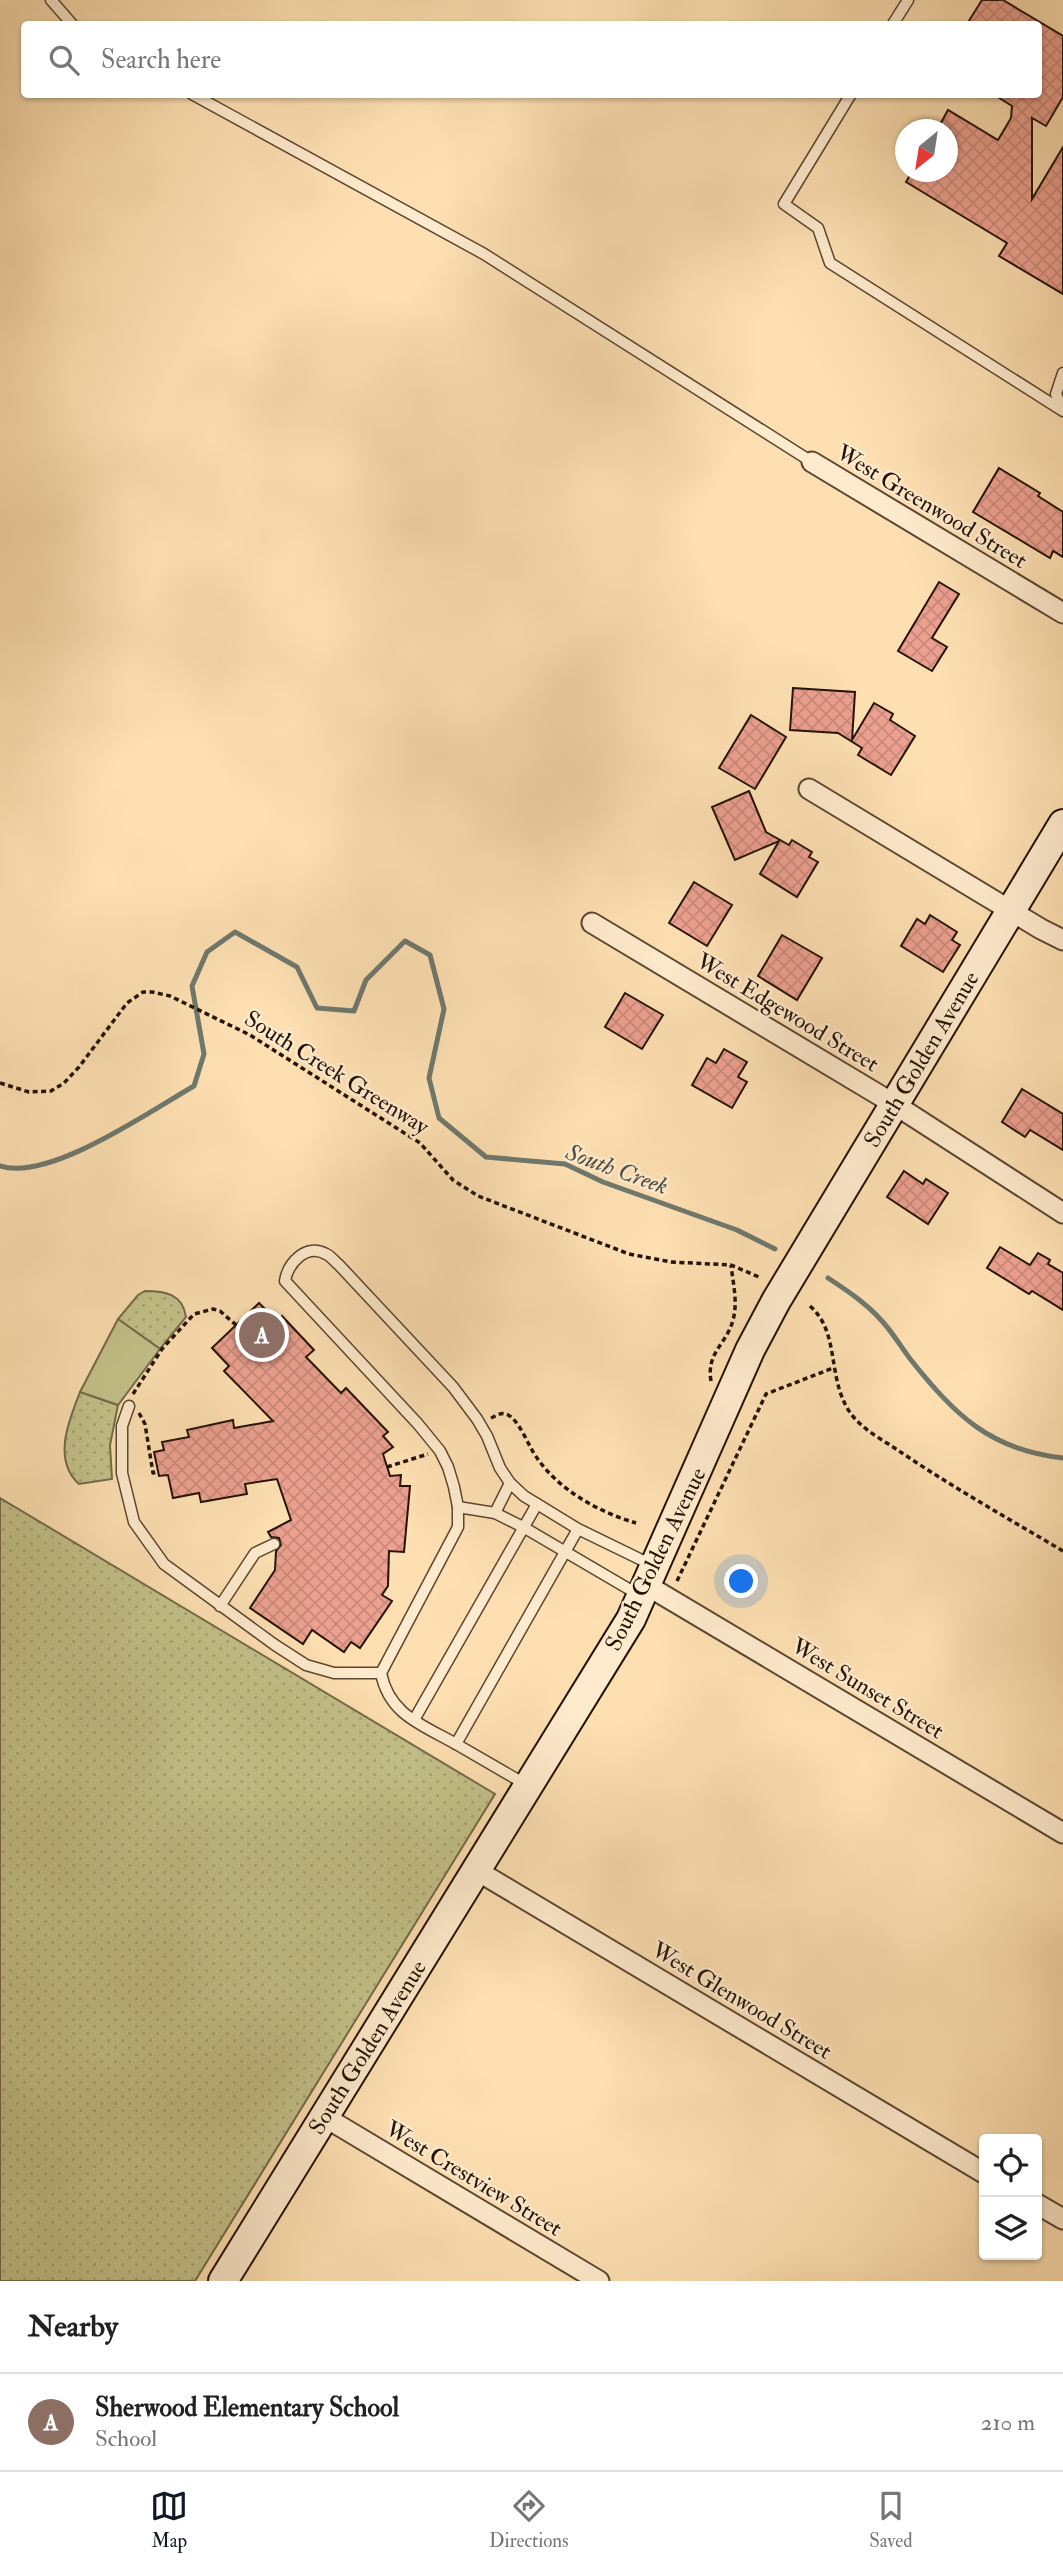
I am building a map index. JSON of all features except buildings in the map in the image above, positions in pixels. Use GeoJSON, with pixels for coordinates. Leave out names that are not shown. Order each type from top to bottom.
{"type":"FeatureCollection","features":[{"type":"Feature","properties":{"kind":"street","name":"West Greenwood Street"},"geometry":{"type":"LineString","coordinates":[[812,463],[1063,613]]}},
{"type":"Feature","properties":{"kind":"street"},"geometry":{"type":"LineString","coordinates":[[809,789],[1063,940]]}},
{"type":"Feature","properties":{"kind":"street","name":"South Golden Avenue"},"geometry":{"type":"LineString","coordinates":[[223,2281],[606,1662],[648,1583],[732,1390],[769,1313],[1063,824]]}},
{"type":"Feature","properties":{"kind":"street","name":"West Edgewood Street"},"geometry":{"type":"LineString","coordinates":[[592,923],[894,1104],[1063,1213]]}},
{"type":"Feature","properties":{"kind":"street","name":"West Sunset Street"},"geometry":{"type":"LineString","coordinates":[[648,1583],[1063,1833]]}},
{"type":"Feature","properties":{"kind":"street","name":"West Glenwood Street"},"geometry":{"type":"LineString","coordinates":[[476,1870],[979,2170]]}},
{"type":"Feature","properties":{"kind":"street","name":"West Crestview Street"},"geometry":{"type":"LineString","coordinates":[[324,2116],[599,2281]]}},
{"type":"Feature","properties":{"kind":"street"},"geometry":{"type":"LineString","coordinates":[[1042,2207],[1063,2219]]}},
{"type":"Feature","properties":{"kind":"lane"},"geometry":{"type":"LineString","coordinates":[[51,0],[69,21]]}},
{"type":"Feature","properties":{"kind":"lane"},"geometry":{"type":"LineString","coordinates":[[895,21],[908,0]]}},
{"type":"Feature","properties":{"kind":"lane"},"geometry":{"type":"LineString","coordinates":[[199,98],[484,254],[812,463]]}},
{"type":"Feature","properties":{"kind":"lane"},"geometry":{"type":"LineString","coordinates":[[849,98],[784,204],[818,228],[830,263],[1062,410]]}},
{"type":"Feature","properties":{"kind":"lane"},"geometry":{"type":"LineString","coordinates":[[1062,410],[1056,394],[1063,373]]}},
{"type":"Feature","properties":{"kind":"lane"},"geometry":{"type":"LineString","coordinates":[[528,1786],[403,1714],[384,1689],[381,1673],[458,1527],[458,1507],[448,1467],[440,1451],[285,1281],[292,1261],[314,1251],[325,1253],[339,1265],[453,1387],[488,1436],[500,1468],[510,1483],[524,1496],[578,1529],[648,1583]]}},
{"type":"Feature","properties":{"kind":"lane"},"geometry":{"type":"LineString","coordinates":[[129,1406],[122,1426],[122,1473],[134,1522],[164,1564],[219,1606],[306,1665],[334,1673],[381,1673]]}},
{"type":"Feature","properties":{"kind":"lane"},"geometry":{"type":"LineString","coordinates":[[495,1513],[510,1483]]}},
{"type":"Feature","properties":{"kind":"lane"},"geometry":{"type":"LineString","coordinates":[[414,1720],[537,1504]]}},
{"type":"Feature","properties":{"kind":"lane"},"geometry":{"type":"LineString","coordinates":[[458,1507],[495,1513],[565,1552],[648,1583]]}},
{"type":"Feature","properties":{"kind":"lane"},"geometry":{"type":"LineString","coordinates":[[456,1744],[578,1529]]}},
{"type":"Feature","properties":{"kind":"lane"},"geometry":{"type":"LineString","coordinates":[[219,1606],[255,1553],[274,1544]]}},
{"type":"Feature","properties":{"kind":"path","name":"South Creek Greenway"},"geometry":{"type":"LineString","coordinates":[[0,1083],[29,1092],[51,1091],[64,1083],[79,1067],[134,996],[152,992],[184,1003],[250,1035],[420,1143],[453,1180],[478,1196],[629,1254],[671,1262],[731,1265],[759,1277]]}},
{"type":"Feature","properties":{"kind":"path"},"geometry":{"type":"LineString","coordinates":[[711,1381],[709,1370],[713,1356],[733,1322],[735,1302],[731,1265]]}},
{"type":"Feature","properties":{"kind":"path"},"geometry":{"type":"LineString","coordinates":[[810,1306],[818,1313],[828,1331],[833,1368],[843,1403],[865,1429],[1063,1551]]}},
{"type":"Feature","properties":{"kind":"path"},"geometry":{"type":"LineString","coordinates":[[158,1472],[153,1473],[143,1418],[129,1406],[135,1388],[162,1349],[194,1314],[204,1310],[220,1311],[236,1325]]}},
{"type":"Feature","properties":{"kind":"path"},"geometry":{"type":"LineString","coordinates":[[674,1601],[683,1585],[675,1580],[766,1394],[833,1368]]}},
{"type":"Feature","properties":{"kind":"path"},"geometry":{"type":"LineString","coordinates":[[491,1418],[503,1413],[508,1414],[515,1420],[537,1458],[567,1488],[610,1515],[636,1523]]}},
{"type":"Feature","properties":{"kind":"path"},"geometry":{"type":"LineString","coordinates":[[387,1468],[432,1453]]}},
{"type":"Feature","properties":{"kind":"shaded area"},"geometry":{"type":"Polygon","coordinates":[[[145,1291],[172,1295],[184,1309],[186,1317],[160,1349],[118,1319],[138,1295],[145,1291]]]}},
{"type":"Feature","properties":{"kind":"shaded area"},"geometry":{"type":"Polygon","coordinates":[[[118,1319],[160,1349],[118,1405],[80,1392],[118,1319]]]}},
{"type":"Feature","properties":{"kind":"shaded area"},"geometry":{"type":"Polygon","coordinates":[[[80,1392],[118,1405],[110,1445],[112,1479],[79,1484],[66,1463],[65,1440],[80,1392]]]}},
{"type":"Feature","properties":{"kind":"shaded area"},"geometry":{"type":"Polygon","coordinates":[[[0,1498],[495,1794],[195,2281],[0,2281],[0,1498]]]}},
{"type":"Feature","properties":{"kind":"waterway","name":"South Creek"},"geometry":{"type":"LineString","coordinates":[[0,1166],[21,1168],[45,1164],[71,1154],[126,1127],[194,1086],[204,1054],[192,986],[207,952],[235,932],[297,967],[317,1008],[354,1011],[366,980],[405,941],[430,955],[444,1009],[429,1078],[439,1118],[486,1157],[565,1164],[603,1182],[737,1230],[775,1249]]}},
{"type":"Feature","properties":{"kind":"waterway","name":"South Creek"},"geometry":{"type":"LineString","coordinates":[[828,1278],[876,1315],[927,1380],[976,1427],[1015,1447],[1063,1458]]}},
{"type":"Feature","properties":{"kind":"place","name":"Sherwood Elementary School"},"geometry":{"type":"Point","coordinates":[262,1335]}}]}
